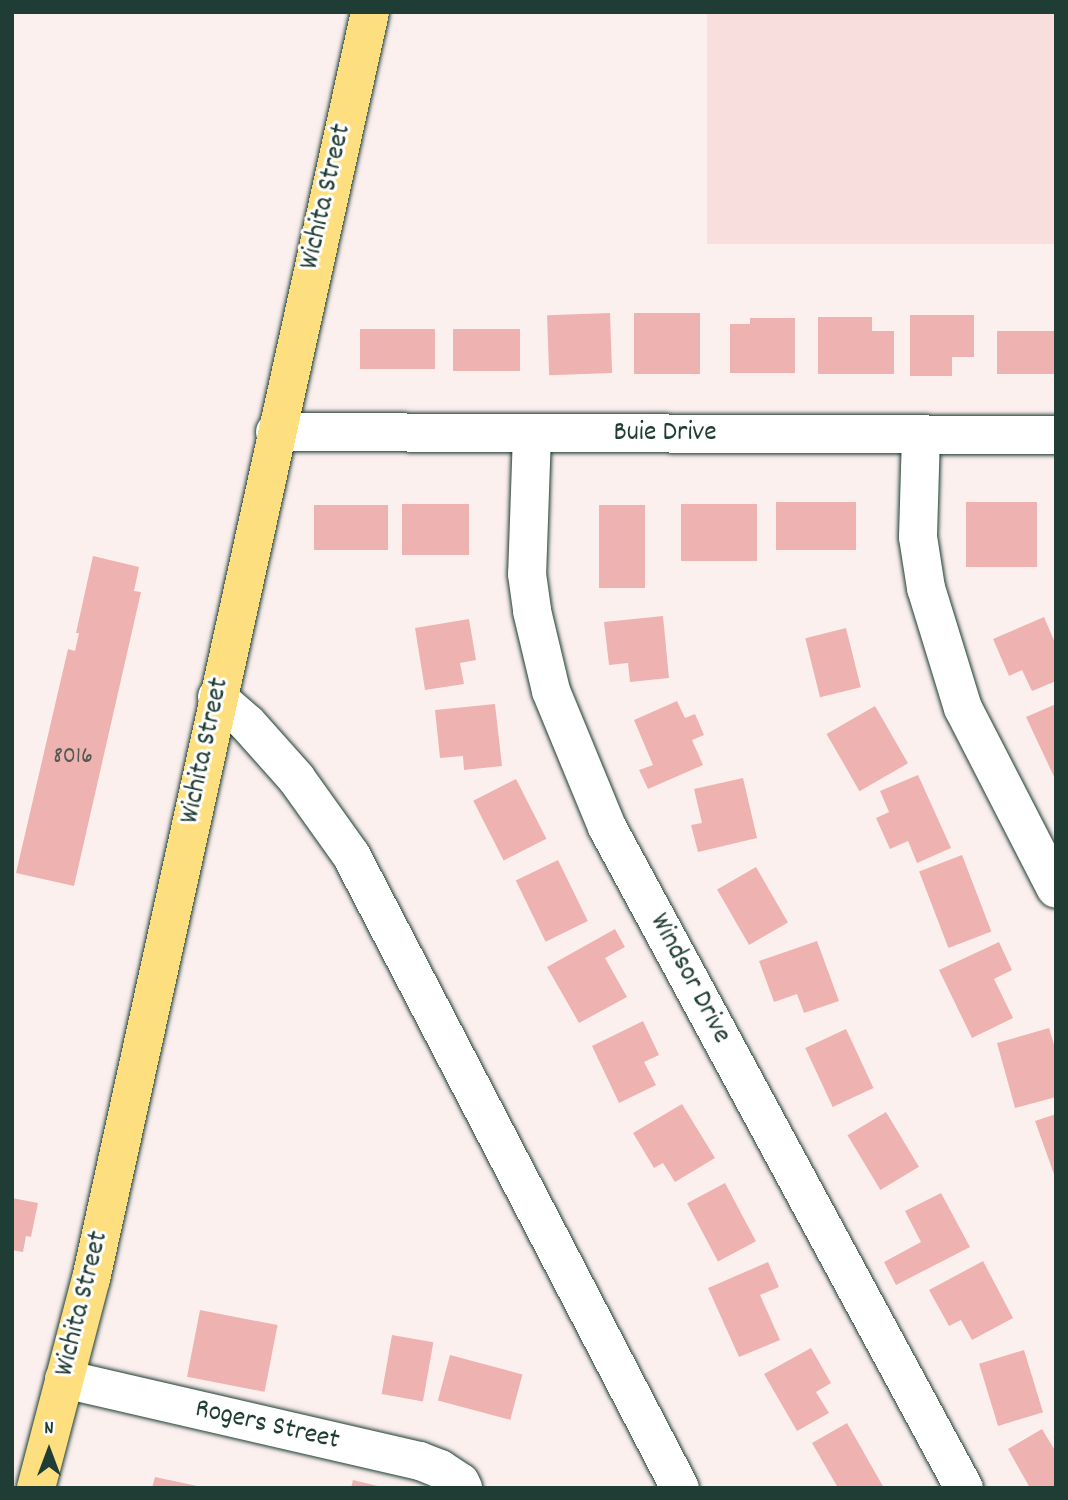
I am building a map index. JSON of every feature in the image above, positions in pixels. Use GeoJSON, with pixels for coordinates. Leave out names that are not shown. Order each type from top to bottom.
{"type":"FeatureCollection","features":[{"type":"Feature","properties":{"kind":"main road","name":"Wichita Street"},"geometry":{"type":"LineString","coordinates":[[36,1488],[90,1279],[275,432],[370,12]]}},
{"type":"Feature","properties":{"kind":"street","name":"Buie Drive"},"geometry":{"type":"LineString","coordinates":[[275,432],[1056,435]]}},
{"type":"Feature","properties":{"kind":"street","name":"Windsor Drive"},"geometry":{"type":"LineString","coordinates":[[532,434],[527,574],[532,611],[556,704],[607,827],[964,1488]]}},
{"type":"Feature","properties":{"kind":"street"},"geometry":{"type":"LineString","coordinates":[[920,435],[918,537],[926,588],[963,708],[1056,890]]}},
{"type":"Feature","properties":{"kind":"street"},"geometry":{"type":"LineString","coordinates":[[217,697],[247,723],[296,778],[351,855],[680,1488]]}},
{"type":"Feature","properties":{"kind":"street","name":"Rogers Street"},"geometry":{"type":"LineString","coordinates":[[64,1379],[420,1461],[440,1469],[460,1482],[463,1488]]}},
{"type":"Feature","properties":{"kind":"shaded area"},"geometry":{"type":"Polygon","coordinates":[[[707,12],[1056,12],[1056,244],[707,244],[707,12]]]}},
{"type":"Feature","properties":{"kind":"building"},"geometry":{"type":"Polygon","coordinates":[[[610,313],[612,373],[549,375],[547,315],[610,313]]]}},
{"type":"Feature","properties":{"kind":"building"},"geometry":{"type":"Polygon","coordinates":[[[634,313],[700,313],[700,374],[634,374],[634,313]]]}},
{"type":"Feature","properties":{"kind":"building"},"geometry":{"type":"Polygon","coordinates":[[[910,315],[974,315],[974,357],[952,357],[952,376],[910,376],[910,315]]]}},
{"type":"Feature","properties":{"kind":"building"},"geometry":{"type":"Polygon","coordinates":[[[818,317],[872,317],[872,331],[894,331],[894,374],[818,374],[818,317]]]}},
{"type":"Feature","properties":{"kind":"building"},"geometry":{"type":"Polygon","coordinates":[[[750,318],[795,318],[795,373],[730,373],[730,324],[750,324],[750,318]]]}},
{"type":"Feature","properties":{"kind":"building"},"geometry":{"type":"Polygon","coordinates":[[[360,329],[435,329],[435,369],[360,369],[360,329]]]}},
{"type":"Feature","properties":{"kind":"building"},"geometry":{"type":"Polygon","coordinates":[[[453,329],[520,329],[520,371],[453,371],[453,329]]]}},
{"type":"Feature","properties":{"kind":"building"},"geometry":{"type":"Polygon","coordinates":[[[997,331],[1056,331],[1056,374],[997,374],[997,331]]]}},
{"type":"Feature","properties":{"kind":"building"},"geometry":{"type":"Polygon","coordinates":[[[776,502],[856,502],[856,550],[776,550],[776,502]]]}},
{"type":"Feature","properties":{"kind":"building"},"geometry":{"type":"Polygon","coordinates":[[[966,502],[1037,502],[1037,567],[966,567],[966,502]]]}},
{"type":"Feature","properties":{"kind":"building"},"geometry":{"type":"Polygon","coordinates":[[[402,504],[469,504],[469,555],[402,555],[402,504]]]}},
{"type":"Feature","properties":{"kind":"building"},"geometry":{"type":"Polygon","coordinates":[[[681,504],[757,504],[757,561],[681,561],[681,504]]]}},
{"type":"Feature","properties":{"kind":"building"},"geometry":{"type":"Polygon","coordinates":[[[314,505],[388,505],[388,550],[314,550],[314,505]]]}},
{"type":"Feature","properties":{"kind":"building"},"geometry":{"type":"Polygon","coordinates":[[[599,505],[645,505],[645,588],[599,588],[599,505]]]}},
{"type":"Feature","properties":{"kind":"building"},"geometry":{"type":"Polygon","coordinates":[[[93,556],[139,567],[134,591],[141,592],[74,886],[16,873],[68,649],[75,651],[79,633],[76,633],[93,556]]]}},
{"type":"Feature","properties":{"kind":"building"},"geometry":{"type":"Polygon","coordinates":[[[663,616],[669,678],[630,682],[628,663],[609,665],[604,622],[663,616]]]}},
{"type":"Feature","properties":{"kind":"building"},"geometry":{"type":"Polygon","coordinates":[[[1044,617],[1056,645],[1056,681],[1032,691],[1022,670],[1009,676],[993,639],[1044,617]]]}},
{"type":"Feature","properties":{"kind":"building"},"geometry":{"type":"Polygon","coordinates":[[[469,619],[476,660],[460,663],[464,684],[425,690],[415,628],[469,619]]]}},
{"type":"Feature","properties":{"kind":"building"},"geometry":{"type":"Polygon","coordinates":[[[846,628],[861,687],[820,697],[805,638],[846,628]]]}},
{"type":"Feature","properties":{"kind":"building"},"geometry":{"type":"Polygon","coordinates":[[[677,701],[685,718],[695,714],[704,735],[692,740],[703,765],[648,789],[639,770],[653,765],[634,720],[677,701]]]}},
{"type":"Feature","properties":{"kind":"building"},"geometry":{"type":"Polygon","coordinates":[[[495,704],[502,766],[464,770],[463,756],[440,758],[435,710],[495,704]]]}},
{"type":"Feature","properties":{"kind":"building"},"geometry":{"type":"Polygon","coordinates":[[[1056,704],[1056,781],[1026,717],[1056,704]]]}},
{"type":"Feature","properties":{"kind":"building"},"geometry":{"type":"Polygon","coordinates":[[[875,706],[908,763],[860,791],[827,734],[875,706]]]}},
{"type":"Feature","properties":{"kind":"building"},"geometry":{"type":"Polygon","coordinates":[[[918,775],[951,848],[917,863],[908,841],[890,849],[876,818],[889,812],[880,791],[918,775]]]}},
{"type":"Feature","properties":{"kind":"building"},"geometry":{"type":"Polygon","coordinates":[[[743,778],[757,838],[698,852],[691,825],[702,823],[694,789],[743,778]]]}},
{"type":"Feature","properties":{"kind":"building"},"geometry":{"type":"Polygon","coordinates":[[[516,779],[546,839],[504,860],[473,801],[516,779]]]}},
{"type":"Feature","properties":{"kind":"building"},"geometry":{"type":"Polygon","coordinates":[[[962,855],[991,932],[948,948],[919,871],[962,855]]]}},
{"type":"Feature","properties":{"kind":"building"},"geometry":{"type":"Polygon","coordinates":[[[558,860],[588,921],[546,942],[516,881],[558,860]]]}},
{"type":"Feature","properties":{"kind":"building"},"geometry":{"type":"Polygon","coordinates":[[[756,867],[788,922],[749,945],[717,890],[756,867]]]}},
{"type":"Feature","properties":{"kind":"building"},"geometry":{"type":"Polygon","coordinates":[[[615,929],[625,947],[605,958],[627,997],[579,1023],[547,967],[615,929]]]}},
{"type":"Feature","properties":{"kind":"building"},"geometry":{"type":"Polygon","coordinates":[[[817,941],[839,1001],[804,1013],[797,994],[774,1002],[759,961],[817,941]]]}},
{"type":"Feature","properties":{"kind":"building"},"geometry":{"type":"Polygon","coordinates":[[[999,942],[1012,970],[994,979],[1013,1018],[972,1038],[939,970],[999,942]]]}},
{"type":"Feature","properties":{"kind":"building"},"geometry":{"type":"Polygon","coordinates":[[[643,1021],[659,1055],[644,1062],[656,1085],[619,1103],[592,1046],[643,1021]]]}},
{"type":"Feature","properties":{"kind":"building"},"geometry":{"type":"Polygon","coordinates":[[[1049,1028],[1056,1051],[1056,1097],[1015,1108],[997,1043],[1049,1028]]]}},
{"type":"Feature","properties":{"kind":"building"},"geometry":{"type":"Polygon","coordinates":[[[846,1029],[873,1088],[833,1107],[805,1048],[846,1029]]]}},
{"type":"Feature","properties":{"kind":"building"},"geometry":{"type":"Polygon","coordinates":[[[682,1104],[715,1158],[675,1182],[663,1163],[654,1168],[633,1133],[682,1104]]]}},
{"type":"Feature","properties":{"kind":"building"},"geometry":{"type":"Polygon","coordinates":[[[886,1112],[919,1167],[880,1190],[847,1135],[886,1112]]]}},
{"type":"Feature","properties":{"kind":"building"},"geometry":{"type":"Polygon","coordinates":[[[1056,1114],[1056,1177],[1055,1177],[1035,1121],[1056,1114]]]}},
{"type":"Feature","properties":{"kind":"building"},"geometry":{"type":"Polygon","coordinates":[[[725,1183],[756,1241],[718,1261],[687,1203],[725,1183]]]}},
{"type":"Feature","properties":{"kind":"building"},"geometry":{"type":"Polygon","coordinates":[[[941,1193],[970,1247],[896,1285],[884,1262],[921,1242],[905,1211],[941,1193]]]}},
{"type":"Feature","properties":{"kind":"building"},"geometry":{"type":"Polygon","coordinates":[[[12,1198],[38,1203],[31,1237],[26,1236],[23,1252],[12,1250],[12,1198]]]}},
{"type":"Feature","properties":{"kind":"building"},"geometry":{"type":"Polygon","coordinates":[[[983,1261],[1013,1318],[972,1340],[961,1320],[949,1326],[929,1290],[983,1261]]]}},
{"type":"Feature","properties":{"kind":"building"},"geometry":{"type":"Polygon","coordinates":[[[768,1262],[779,1287],[760,1295],[780,1340],[739,1357],[708,1288],[768,1262]]]}},
{"type":"Feature","properties":{"kind":"building"},"geometry":{"type":"Polygon","coordinates":[[[200,1310],[278,1325],[265,1392],[187,1377],[200,1310]]]}},
{"type":"Feature","properties":{"kind":"building"},"geometry":{"type":"Polygon","coordinates":[[[392,1335],[433,1342],[423,1401],[382,1394],[392,1335]]]}},
{"type":"Feature","properties":{"kind":"building"},"geometry":{"type":"Polygon","coordinates":[[[811,1348],[831,1383],[816,1392],[829,1413],[797,1431],[764,1374],[811,1348]]]}},
{"type":"Feature","properties":{"kind":"building"},"geometry":{"type":"Polygon","coordinates":[[[1024,1350],[1043,1412],[998,1426],[979,1364],[1024,1350]]]}},
{"type":"Feature","properties":{"kind":"building"},"geometry":{"type":"Polygon","coordinates":[[[450,1355],[522,1374],[510,1420],[438,1400],[450,1355]]]}},
{"type":"Feature","properties":{"kind":"building"},"geometry":{"type":"Polygon","coordinates":[[[847,1423],[884,1488],[838,1488],[812,1443],[847,1423]]]}},
{"type":"Feature","properties":{"kind":"building"},"geometry":{"type":"Polygon","coordinates":[[[1042,1429],[1056,1452],[1056,1488],[1030,1488],[1008,1449],[1042,1429]]]}},
{"type":"Feature","properties":{"kind":"building"},"geometry":{"type":"Polygon","coordinates":[[[155,1477],[202,1487],[202,1488],[152,1488],[155,1477]]]}},
{"type":"Feature","properties":{"kind":"building"},"geometry":{"type":"Polygon","coordinates":[[[353,1480],[382,1487],[351,1488],[353,1480]]]}}]}
